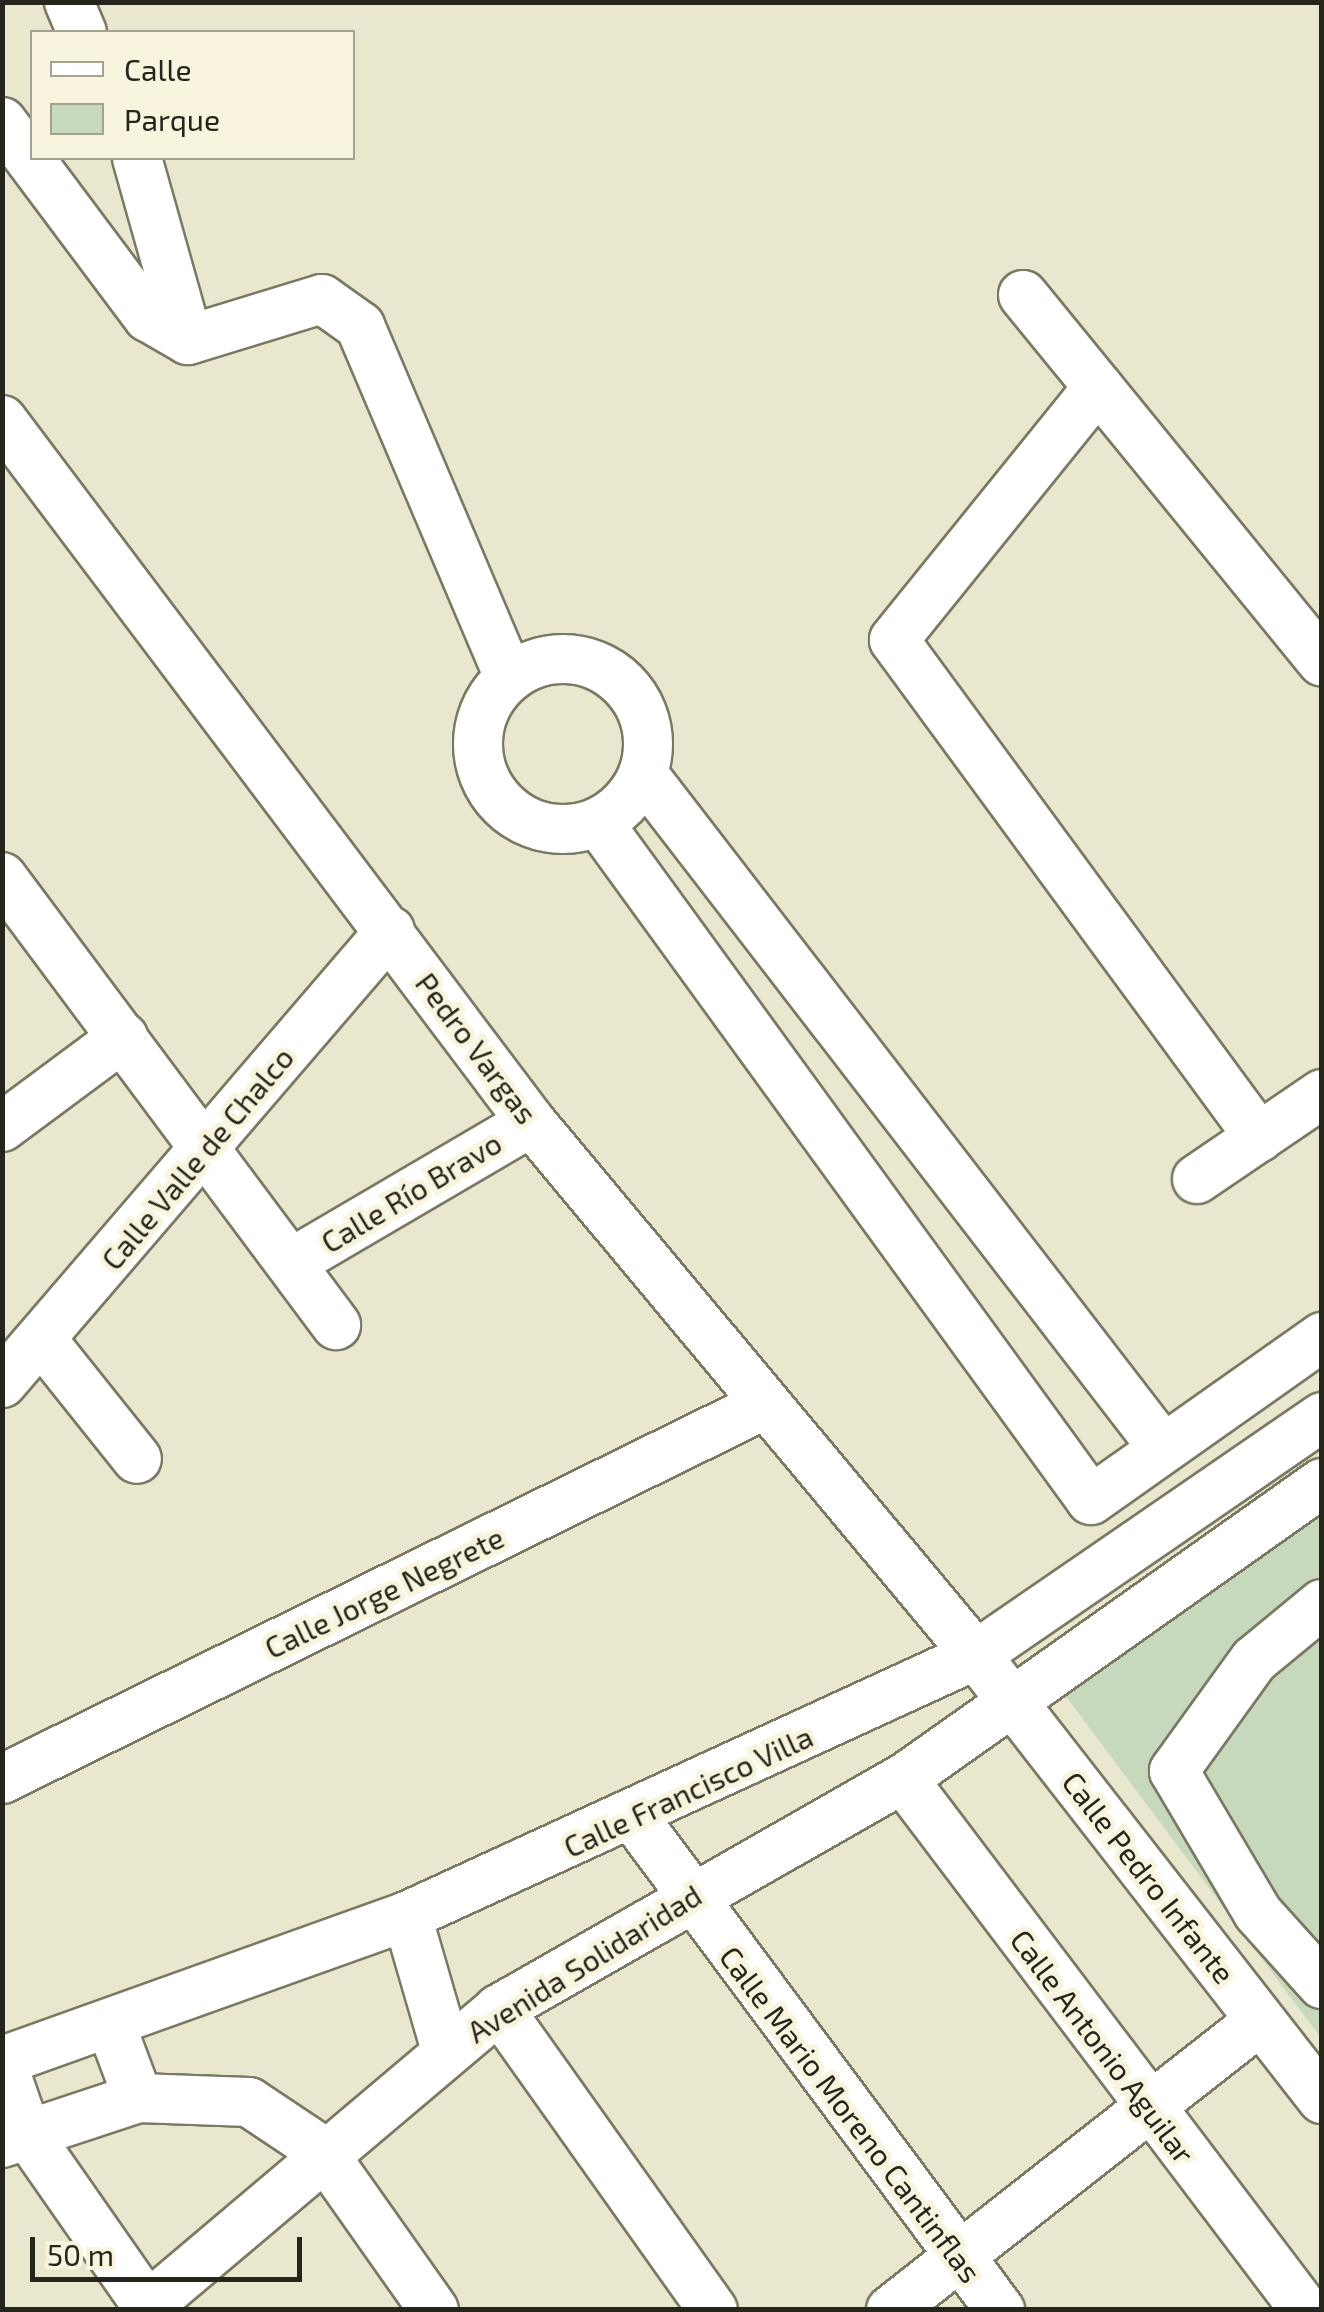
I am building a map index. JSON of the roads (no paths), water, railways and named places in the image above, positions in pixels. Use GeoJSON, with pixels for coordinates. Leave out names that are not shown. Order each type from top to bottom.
{"type":"FeatureCollection","features":[{"type":"Feature","properties":{"kind":"street"},"geometry":{"type":"LineString","coordinates":[[69,2],[81,30]]}},
{"type":"Feature","properties":{"kind":"street"},"geometry":{"type":"LineString","coordinates":[[2,122],[30,159]]}},
{"type":"Feature","properties":{"kind":"street"},"geometry":{"type":"LineString","coordinates":[[30,160],[148,317],[188,340],[322,299],[360,326],[509,677]]}},
{"type":"Feature","properties":{"kind":"street"},"geometry":{"type":"LineString","coordinates":[[138,160],[188,340]]}},
{"type":"Feature","properties":{"kind":"street"},"geometry":{"type":"LineString","coordinates":[[1023,296],[1322,662]]}},
{"type":"Feature","properties":{"kind":"street"},"geometry":{"type":"LineString","coordinates":[[1098,387],[894,640],[1259,1137]]}},
{"type":"Feature","properties":{"kind":"street","name":"Pedro Vargas"},"geometry":{"type":"LineString","coordinates":[[2,420],[531,1122],[976,1655]]}},
{"type":"Feature","properties":{"kind":"street"},"geometry":{"type":"LineString","coordinates":[[572,659],[613,675],[647,730],[642,774],[598,822],[533,823],[485,778],[483,713],[509,677],[572,659]]}},
{"type":"Feature","properties":{"kind":"street"},"geometry":{"type":"LineString","coordinates":[[642,774],[1145,1460],[1172,1524]]}},
{"type":"Feature","properties":{"kind":"street"},"geometry":{"type":"LineString","coordinates":[[598,822],[1090,1500],[1322,1337]]}},
{"type":"Feature","properties":{"kind":"street"},"geometry":{"type":"LineString","coordinates":[[2,876],[336,1324]]}},
{"type":"Feature","properties":{"kind":"street","name":"Calle Valle de Chalco"},"geometry":{"type":"LineString","coordinates":[[2,1382],[390,931]]}},
{"type":"Feature","properties":{"kind":"street"},"geometry":{"type":"LineString","coordinates":[[2,1127],[123,1037]]}},
{"type":"Feature","properties":{"kind":"street"},"geometry":{"type":"LineString","coordinates":[[1197,1179],[1322,1094]]}},
{"type":"Feature","properties":{"kind":"street","name":"Calle Río Bravo"},"geometry":{"type":"LineString","coordinates":[[291,1263],[531,1122]]}},
{"type":"Feature","properties":{"kind":"street"},"geometry":{"type":"LineString","coordinates":[[42,1340],[137,1459]]}},
{"type":"Feature","properties":{"kind":"street","name":"Calle Jorge Negrete"},"geometry":{"type":"LineString","coordinates":[[2,1779],[766,1404]]}},
{"type":"Feature","properties":{"kind":"street","name":"Calle Francisco Villa"},"geometry":{"type":"LineString","coordinates":[[2,2062],[407,1916],[635,1819],[976,1655],[1322,1418]]}},
{"type":"Feature","properties":{"kind":"street"},"geometry":{"type":"LineString","coordinates":[[1270,1454],[1315,1500]]}},
{"type":"Feature","properties":{"kind":"street","name":"Avenida Solidaridad"},"geometry":{"type":"LineString","coordinates":[[147,2308],[321,2150],[498,2009],[687,1898],[903,1779],[1315,1500]]}},
{"type":"Feature","properties":{"kind":"street"},"geometry":{"type":"LineString","coordinates":[[1322,1604],[1254,1660],[1174,1771],[1258,1914],[1322,1984]]}},
{"type":"Feature","properties":{"kind":"street","name":"Calle Pedro Infante"},"geometry":{"type":"LineString","coordinates":[[976,1655],[1322,2099]]}},
{"type":"Feature","properties":{"kind":"street","name":"Calle Antonio Aguilar"},"geometry":{"type":"LineString","coordinates":[[903,1779],[1148,2108],[1306,2310]]}},
{"type":"Feature","properties":{"kind":"street","name":"Calle Mario Moreno Cantinflas"},"geometry":{"type":"LineString","coordinates":[[635,1819],[687,1898],[1000,2310]]}},
{"type":"Feature","properties":{"kind":"street"},"geometry":{"type":"LineString","coordinates":[[407,1916],[446,2050]]}},
{"type":"Feature","properties":{"kind":"street"},"geometry":{"type":"LineString","coordinates":[[498,2009],[713,2310]]}},
{"type":"Feature","properties":{"kind":"street"},"geometry":{"type":"LineString","coordinates":[[892,2310],[1260,2021]]}},
{"type":"Feature","properties":{"kind":"street"},"geometry":{"type":"LineString","coordinates":[[110,2022],[138,2098]]}},
{"type":"Feature","properties":{"kind":"street"},"geometry":{"type":"LineString","coordinates":[[2,2062],[14,2138],[147,2308]]}},
{"type":"Feature","properties":{"kind":"street"},"geometry":{"type":"LineString","coordinates":[[14,2138],[138,2098],[248,2102],[321,2150],[434,2310]]}}]}
